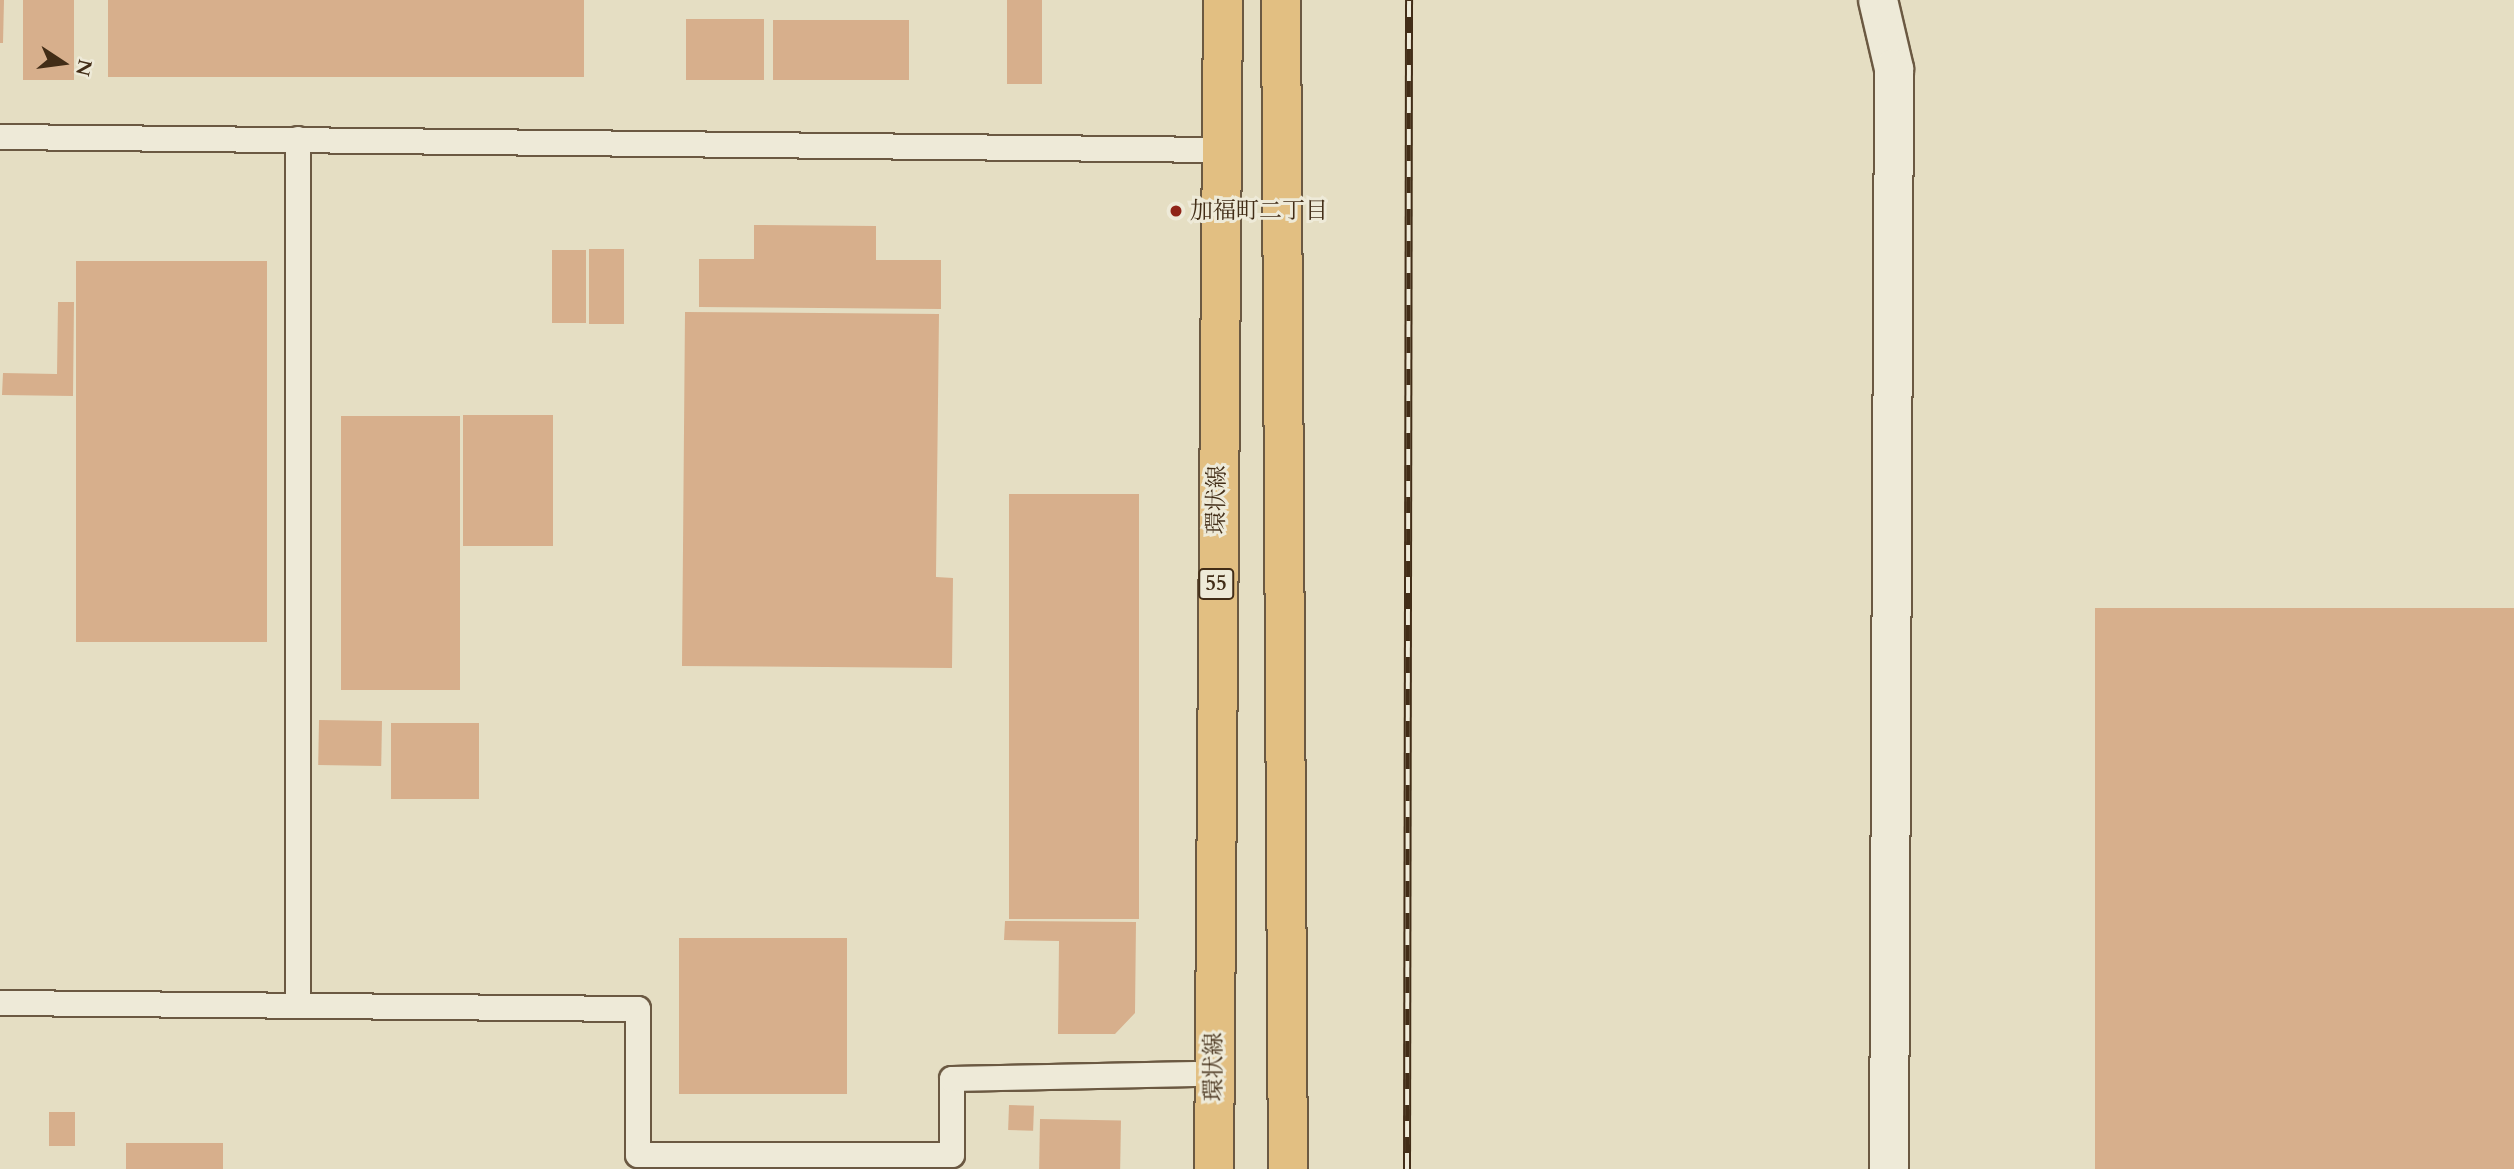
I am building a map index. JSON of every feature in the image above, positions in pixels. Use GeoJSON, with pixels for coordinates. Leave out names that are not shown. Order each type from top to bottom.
{"type":"FeatureCollection","features":[{"type":"Feature","properties":{"kind":"main road","name":"環状線"},"geometry":{"type":"LineString","coordinates":[[1214,1169],[1223,0]]}},
{"type":"Feature","properties":{"kind":"main road"},"geometry":{"type":"LineString","coordinates":[[1281,0],[1292,1159]]}},
{"type":"Feature","properties":{"kind":"street"},"geometry":{"type":"LineString","coordinates":[[1878,0],[1894,69],[1889,1169]]}},
{"type":"Feature","properties":{"kind":"street"},"geometry":{"type":"LineString","coordinates":[[1195,1169],[1214,1107]]}},
{"type":"Feature","properties":{"kind":"lane"},"geometry":{"type":"LineString","coordinates":[[0,137],[1221,150]]}},
{"type":"Feature","properties":{"kind":"lane"},"geometry":{"type":"LineString","coordinates":[[298,139],[298,1006]]}},
{"type":"Feature","properties":{"kind":"lane"},"geometry":{"type":"LineString","coordinates":[[0,1003],[638,1009],[638,1155],[952,1155],[952,1079],[1195,1074]]}},
{"type":"Feature","properties":{"kind":"building"},"geometry":{"type":"Polygon","coordinates":[[[0,0],[4,0],[3,43],[0,43],[0,0]]]}},
{"type":"Feature","properties":{"kind":"building"},"geometry":{"type":"Polygon","coordinates":[[[23,0],[74,0],[74,80],[23,80],[23,0]]]}},
{"type":"Feature","properties":{"kind":"building"},"geometry":{"type":"Polygon","coordinates":[[[108,0],[584,0],[584,77],[108,77],[108,0]]]}},
{"type":"Feature","properties":{"kind":"building"},"geometry":{"type":"Polygon","coordinates":[[[1007,0],[1042,0],[1042,84],[1007,84],[1007,0]]]}},
{"type":"Feature","properties":{"kind":"building"},"geometry":{"type":"Polygon","coordinates":[[[686,19],[764,19],[764,80],[686,80],[686,19]]]}},
{"type":"Feature","properties":{"kind":"building"},"geometry":{"type":"Polygon","coordinates":[[[773,20],[909,20],[909,80],[773,80],[773,20]]]}},
{"type":"Feature","properties":{"kind":"building"},"geometry":{"type":"Polygon","coordinates":[[[754,225],[876,226],[876,260],[941,260],[941,309],[699,307],[699,259],[754,259],[754,225]]]}},
{"type":"Feature","properties":{"kind":"building"},"geometry":{"type":"Polygon","coordinates":[[[589,249],[624,249],[624,324],[589,324],[589,249]]]}},
{"type":"Feature","properties":{"kind":"building"},"geometry":{"type":"Polygon","coordinates":[[[552,250],[586,250],[586,323],[552,323],[552,250]]]}},
{"type":"Feature","properties":{"kind":"building"},"geometry":{"type":"Polygon","coordinates":[[[76,261],[267,261],[267,642],[76,642],[76,261]]]}},
{"type":"Feature","properties":{"kind":"building"},"geometry":{"type":"Polygon","coordinates":[[[58,302],[74,302],[73,396],[2,395],[3,373],[57,374],[58,302]]]}},
{"type":"Feature","properties":{"kind":"building"},"geometry":{"type":"Polygon","coordinates":[[[685,312],[939,314],[936,577],[953,578],[952,668],[682,666],[685,312]]]}},
{"type":"Feature","properties":{"kind":"building"},"geometry":{"type":"Polygon","coordinates":[[[463,415],[553,415],[553,546],[463,546],[463,415]]]}},
{"type":"Feature","properties":{"kind":"building"},"geometry":{"type":"Polygon","coordinates":[[[341,416],[460,416],[460,690],[341,690],[341,416]]]}},
{"type":"Feature","properties":{"kind":"building"},"geometry":{"type":"Polygon","coordinates":[[[1009,494],[1139,494],[1139,919],[1009,919],[1009,494]]]}},
{"type":"Feature","properties":{"kind":"building"},"geometry":{"type":"Polygon","coordinates":[[[2095,608],[2514,608],[2514,1169],[2095,1169],[2095,608]]]}},
{"type":"Feature","properties":{"kind":"building"},"geometry":{"type":"Polygon","coordinates":[[[319,720],[382,721],[381,766],[318,765],[319,720]]]}},
{"type":"Feature","properties":{"kind":"building"},"geometry":{"type":"Polygon","coordinates":[[[391,723],[479,723],[479,799],[391,799],[391,723]]]}},
{"type":"Feature","properties":{"kind":"building"},"geometry":{"type":"Polygon","coordinates":[[[1005,921],[1136,922],[1135,1013],[1115,1034],[1058,1034],[1059,941],[1004,940],[1005,921]]]}},
{"type":"Feature","properties":{"kind":"building"},"geometry":{"type":"Polygon","coordinates":[[[679,938],[847,938],[847,1094],[679,1094],[679,938]]]}},
{"type":"Feature","properties":{"kind":"building"},"geometry":{"type":"Polygon","coordinates":[[[1009,1105],[1034,1106],[1033,1131],[1008,1130],[1009,1105]]]}},
{"type":"Feature","properties":{"kind":"building"},"geometry":{"type":"Polygon","coordinates":[[[49,1112],[75,1112],[75,1146],[49,1146],[49,1112]]]}},
{"type":"Feature","properties":{"kind":"building"},"geometry":{"type":"Polygon","coordinates":[[[1040,1119],[1121,1120],[1120,1169],[1039,1169],[1040,1119]]]}},
{"type":"Feature","properties":{"kind":"building"},"geometry":{"type":"Polygon","coordinates":[[[126,1143],[223,1143],[223,1169],[126,1169],[126,1143]]]}},
{"type":"Feature","properties":{"kind":"railway"},"geometry":{"type":"LineString","coordinates":[[1407,1169],[1409,0]]}},
{"type":"Feature","properties":{"kind":"place","name":"加福町二丁目"},"geometry":{"type":"Point","coordinates":[1176,211]}}]}
